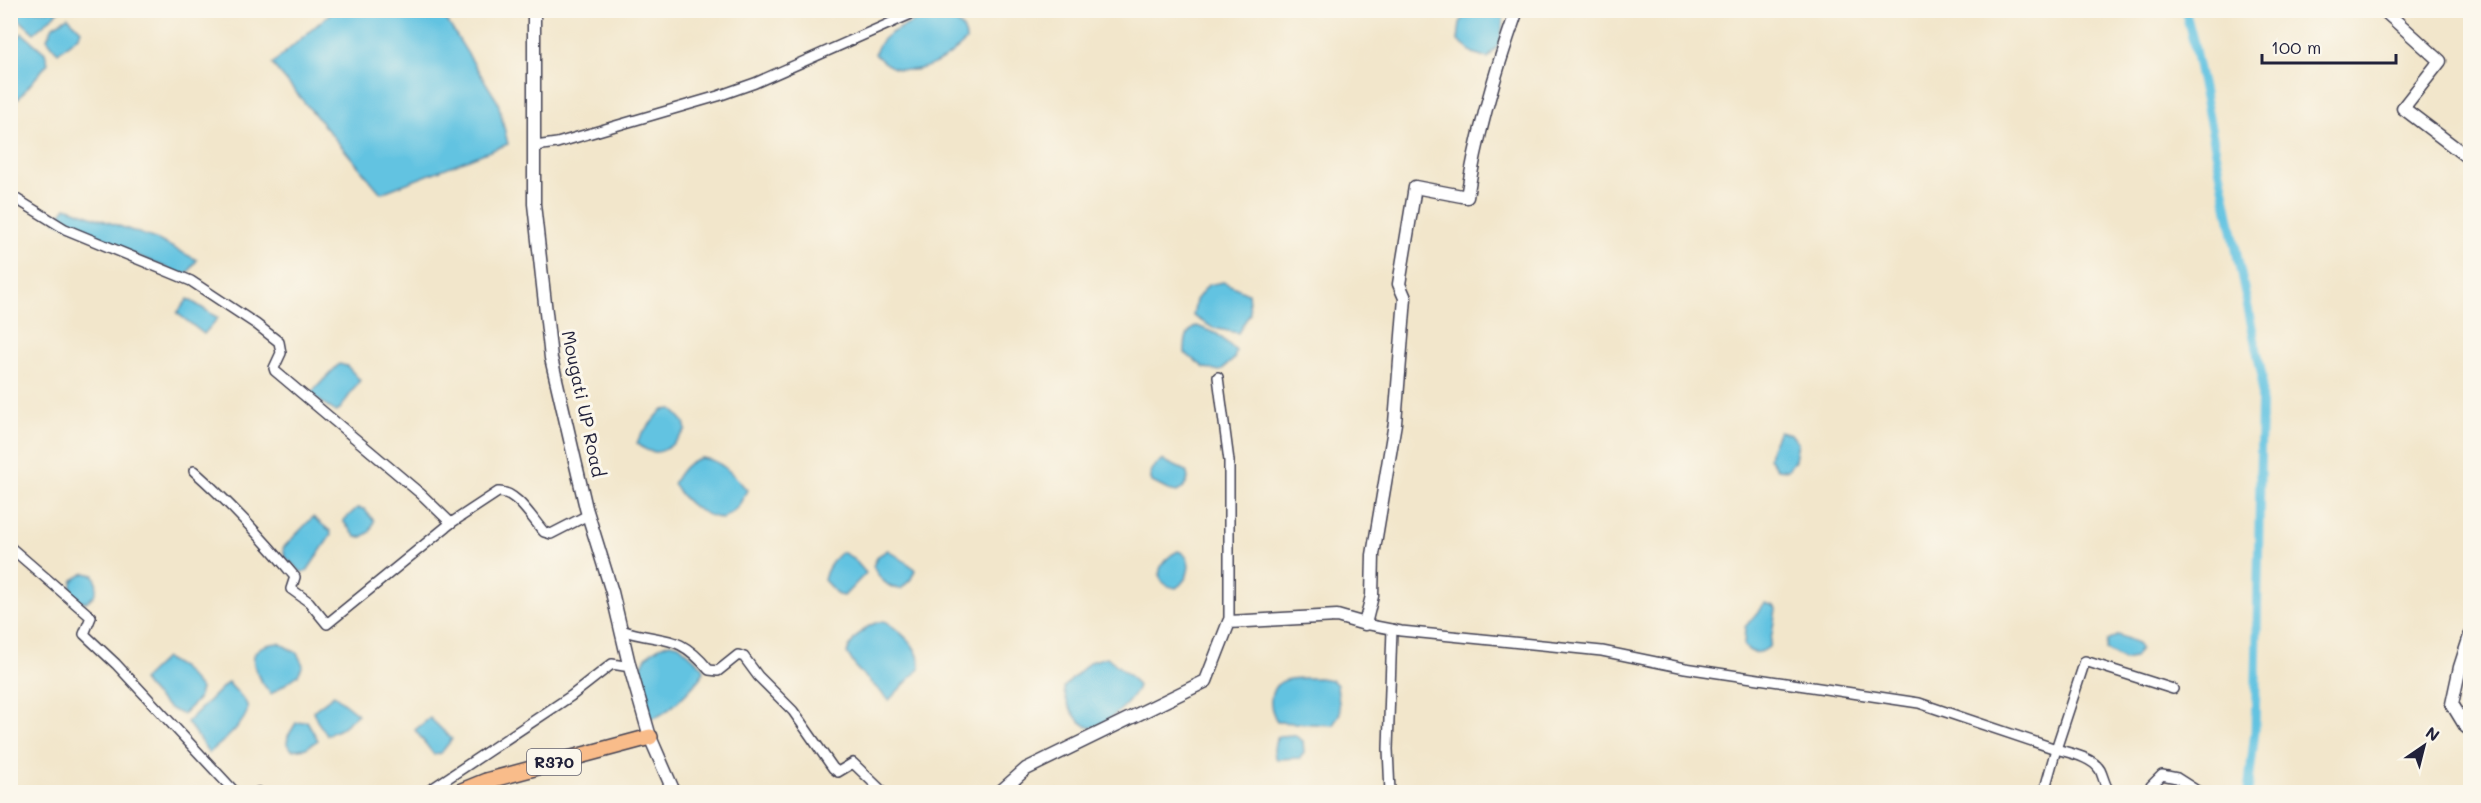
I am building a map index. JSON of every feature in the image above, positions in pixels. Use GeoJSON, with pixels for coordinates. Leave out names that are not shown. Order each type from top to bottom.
{"type":"FeatureCollection","features":[{"type":"Feature","properties":{"kind":"main road","name":"R370"},"geometry":{"type":"LineString","coordinates":[[459,792],[486,780],[650,737]]}},
{"type":"Feature","properties":{"kind":"street","name":"Mougati UP Road"},"geometry":{"type":"LineString","coordinates":[[534,10],[534,204],[552,358],[588,514],[629,664],[650,737],[674,792]]}},
{"type":"Feature","properties":{"kind":"street"},"geometry":{"type":"LineString","coordinates":[[535,146],[557,143],[755,83],[920,10]]}},
{"type":"Feature","properties":{"kind":"street"},"geometry":{"type":"LineString","coordinates":[[1365,624],[1372,596],[1373,555],[1395,423],[1405,298],[1399,284],[1415,187],[1467,197],[1473,155],[1496,68],[1517,10]]}},
{"type":"Feature","properties":{"kind":"street"},"geometry":{"type":"LineString","coordinates":[[2388,10],[2387,13],[2440,61],[2403,108],[2470,159]]}},
{"type":"Feature","properties":{"kind":"street"},"geometry":{"type":"LineString","coordinates":[[10,195],[65,229],[191,281],[256,324],[279,342],[281,353],[274,368],[275,371],[421,494],[451,523]]}},
{"type":"Feature","properties":{"kind":"street"},"geometry":{"type":"LineString","coordinates":[[1000,792],[1026,769],[1206,681],[1229,622],[1229,461],[1218,377]]}},
{"type":"Feature","properties":{"kind":"street"},"geometry":{"type":"LineString","coordinates":[[194,471],[228,501],[261,536],[295,577],[291,590],[309,602],[327,624],[451,523],[498,492],[505,491],[512,495],[544,532],[551,534],[588,514]]}},
{"type":"Feature","properties":{"kind":"street"},"geometry":{"type":"LineString","coordinates":[[10,547],[91,617],[84,634],[116,664],[235,792]]}},
{"type":"Feature","properties":{"kind":"street"},"geometry":{"type":"LineString","coordinates":[[1229,622],[1337,616],[1392,629],[1602,651],[1685,668],[1919,703],[2081,756],[2099,768],[2105,787],[2110,792]]}},
{"type":"Feature","properties":{"kind":"street"},"geometry":{"type":"LineString","coordinates":[[1390,792],[1388,748],[1392,629]]}},
{"type":"Feature","properties":{"kind":"street"},"geometry":{"type":"LineString","coordinates":[[621,630],[641,637],[663,638],[681,644],[696,654],[709,670],[718,670],[738,656],[744,657],[758,676],[793,711],[833,768],[838,772],[852,763],[883,792]]}},
{"type":"Feature","properties":{"kind":"street"},"geometry":{"type":"LineString","coordinates":[[2470,636],[2452,704],[2466,728],[2470,729]]}},
{"type":"Feature","properties":{"kind":"street"},"geometry":{"type":"LineString","coordinates":[[2044,792],[2085,661],[2174,689]]}},
{"type":"Feature","properties":{"kind":"street"},"geometry":{"type":"LineString","coordinates":[[427,792],[571,696],[612,664],[624,666],[629,664]]}},
{"type":"Feature","properties":{"kind":"street"},"geometry":{"type":"LineString","coordinates":[[2149,792],[2151,786],[2162,775],[2177,778],[2199,792]]}},
{"type":"Feature","properties":{"kind":"water"},"geometry":{"type":"Polygon","coordinates":[[[11,10],[59,11],[34,33],[11,10]]]}},
{"type":"Feature","properties":{"kind":"water"},"geometry":{"type":"Polygon","coordinates":[[[333,11],[441,11],[498,102],[508,144],[381,193],[272,64],[333,11]]]}},
{"type":"Feature","properties":{"kind":"water"},"geometry":{"type":"Polygon","coordinates":[[[1466,11],[1501,11],[1504,14],[1500,43],[1488,58],[1473,53],[1458,41],[1460,23],[1466,11]]]}},
{"type":"Feature","properties":{"kind":"water"},"geometry":{"type":"Polygon","coordinates":[[[929,13],[948,18],[959,24],[966,41],[934,64],[910,70],[898,69],[886,64],[875,54],[879,45],[890,34],[929,13]]]}},
{"type":"Feature","properties":{"kind":"water"},"geometry":{"type":"Polygon","coordinates":[[[68,17],[81,30],[79,35],[58,53],[47,39],[53,26],[68,17]]]}},
{"type":"Feature","properties":{"kind":"water"},"geometry":{"type":"Polygon","coordinates":[[[22,33],[45,53],[48,63],[18,99],[11,95],[11,48],[22,33]]]}},
{"type":"Feature","properties":{"kind":"water"},"geometry":{"type":"Polygon","coordinates":[[[66,207],[158,240],[197,260],[186,276],[55,221],[66,207]]]}},
{"type":"Feature","properties":{"kind":"water"},"geometry":{"type":"Polygon","coordinates":[[[1223,282],[1248,293],[1250,313],[1238,333],[1213,328],[1193,316],[1196,300],[1208,285],[1223,282]]]}},
{"type":"Feature","properties":{"kind":"water"},"geometry":{"type":"Polygon","coordinates":[[[188,299],[218,318],[204,334],[177,313],[188,299]]]}},
{"type":"Feature","properties":{"kind":"water"},"geometry":{"type":"Polygon","coordinates":[[[1197,326],[1217,334],[1236,351],[1234,359],[1220,371],[1205,368],[1185,353],[1188,334],[1197,326]]]}},
{"type":"Feature","properties":{"kind":"water"},"geometry":{"type":"Polygon","coordinates":[[[339,364],[347,366],[360,380],[336,412],[310,394],[339,364]]]}},
{"type":"Feature","properties":{"kind":"water"},"geometry":{"type":"Polygon","coordinates":[[[672,409],[684,422],[686,430],[675,442],[663,450],[651,452],[644,449],[637,443],[640,436],[662,410],[672,409]]]}},
{"type":"Feature","properties":{"kind":"water"},"geometry":{"type":"Polygon","coordinates":[[[1779,431],[1791,434],[1798,443],[1795,460],[1788,470],[1777,469],[1769,458],[1779,431]]]}},
{"type":"Feature","properties":{"kind":"water"},"geometry":{"type":"Polygon","coordinates":[[[701,458],[720,465],[747,490],[738,507],[722,519],[694,507],[673,484],[684,468],[701,458]]]}},
{"type":"Feature","properties":{"kind":"water"},"geometry":{"type":"Polygon","coordinates":[[[1162,460],[1186,471],[1188,478],[1186,483],[1177,492],[1152,482],[1152,469],[1162,460]]]}},
{"type":"Feature","properties":{"kind":"water"},"geometry":{"type":"Polygon","coordinates":[[[357,508],[364,509],[374,521],[370,532],[362,537],[356,537],[343,521],[357,508]]]}},
{"type":"Feature","properties":{"kind":"water"},"geometry":{"type":"Polygon","coordinates":[[[313,517],[330,531],[331,535],[307,571],[301,572],[285,557],[283,548],[313,517]]]}},
{"type":"Feature","properties":{"kind":"water"},"geometry":{"type":"Polygon","coordinates":[[[888,550],[915,570],[911,579],[901,589],[884,582],[873,566],[878,556],[888,550]]]}},
{"type":"Feature","properties":{"kind":"water"},"geometry":{"type":"Polygon","coordinates":[[[1178,551],[1187,558],[1189,569],[1185,580],[1176,588],[1162,581],[1160,571],[1166,560],[1178,551]]]}},
{"type":"Feature","properties":{"kind":"water"},"geometry":{"type":"Polygon","coordinates":[[[842,552],[853,558],[866,573],[844,596],[838,595],[824,580],[830,564],[842,552]]]}},
{"type":"Feature","properties":{"kind":"water"},"geometry":{"type":"Polygon","coordinates":[[[85,573],[94,575],[97,587],[93,597],[86,602],[80,601],[70,592],[73,580],[85,573]]]}},
{"type":"Feature","properties":{"kind":"water"},"geometry":{"type":"Polygon","coordinates":[[[1765,603],[1776,609],[1770,646],[1763,651],[1753,652],[1744,646],[1745,627],[1765,603]]]}},
{"type":"Feature","properties":{"kind":"water"},"geometry":{"type":"Polygon","coordinates":[[[884,621],[908,640],[917,653],[920,668],[889,700],[857,669],[847,653],[852,642],[861,632],[884,621]]]}},
{"type":"Feature","properties":{"kind":"water"},"geometry":{"type":"Polygon","coordinates":[[[2118,635],[2138,643],[2140,649],[2134,658],[2124,660],[2106,650],[2107,641],[2118,635]]]}},
{"type":"Feature","properties":{"kind":"water"},"geometry":{"type":"Polygon","coordinates":[[[279,643],[297,653],[303,665],[298,675],[271,694],[259,678],[254,655],[258,649],[266,645],[279,643]]]}},
{"type":"Feature","properties":{"kind":"water"},"geometry":{"type":"Polygon","coordinates":[[[670,643],[679,645],[703,667],[704,672],[672,707],[650,718],[642,684],[642,665],[647,656],[670,643]]]}},
{"type":"Feature","properties":{"kind":"water"},"geometry":{"type":"Polygon","coordinates":[[[1107,657],[1138,686],[1131,699],[1119,712],[1091,728],[1080,722],[1072,711],[1066,699],[1064,687],[1090,662],[1107,657]]]}},
{"type":"Feature","properties":{"kind":"water"},"geometry":{"type":"Polygon","coordinates":[[[165,658],[182,668],[201,689],[198,699],[183,714],[155,696],[142,680],[165,658]]]}},
{"type":"Feature","properties":{"kind":"water"},"geometry":{"type":"Polygon","coordinates":[[[1291,679],[1332,680],[1337,685],[1340,713],[1333,725],[1277,722],[1272,711],[1271,698],[1279,683],[1291,679]]]}},
{"type":"Feature","properties":{"kind":"water"},"geometry":{"type":"Polygon","coordinates":[[[228,682],[246,702],[247,711],[234,731],[209,753],[187,722],[228,682]]]}},
{"type":"Feature","properties":{"kind":"water"},"geometry":{"type":"Polygon","coordinates":[[[334,695],[358,714],[340,729],[327,735],[313,711],[334,695]]]}},
{"type":"Feature","properties":{"kind":"water"},"geometry":{"type":"Polygon","coordinates":[[[430,718],[452,739],[441,753],[434,755],[415,730],[430,718]]]}},
{"type":"Feature","properties":{"kind":"water"},"geometry":{"type":"Polygon","coordinates":[[[307,721],[318,740],[306,748],[292,750],[287,744],[288,736],[296,723],[307,721]]]}},
{"type":"Feature","properties":{"kind":"water"},"geometry":{"type":"Polygon","coordinates":[[[1294,735],[1303,741],[1304,753],[1300,758],[1277,759],[1274,748],[1279,736],[1294,735]]]}},
{"type":"Feature","properties":{"kind":"waterway"},"geometry":{"type":"LineString","coordinates":[[2185,10],[2262,376],[2255,731],[2248,792]]}}]}
